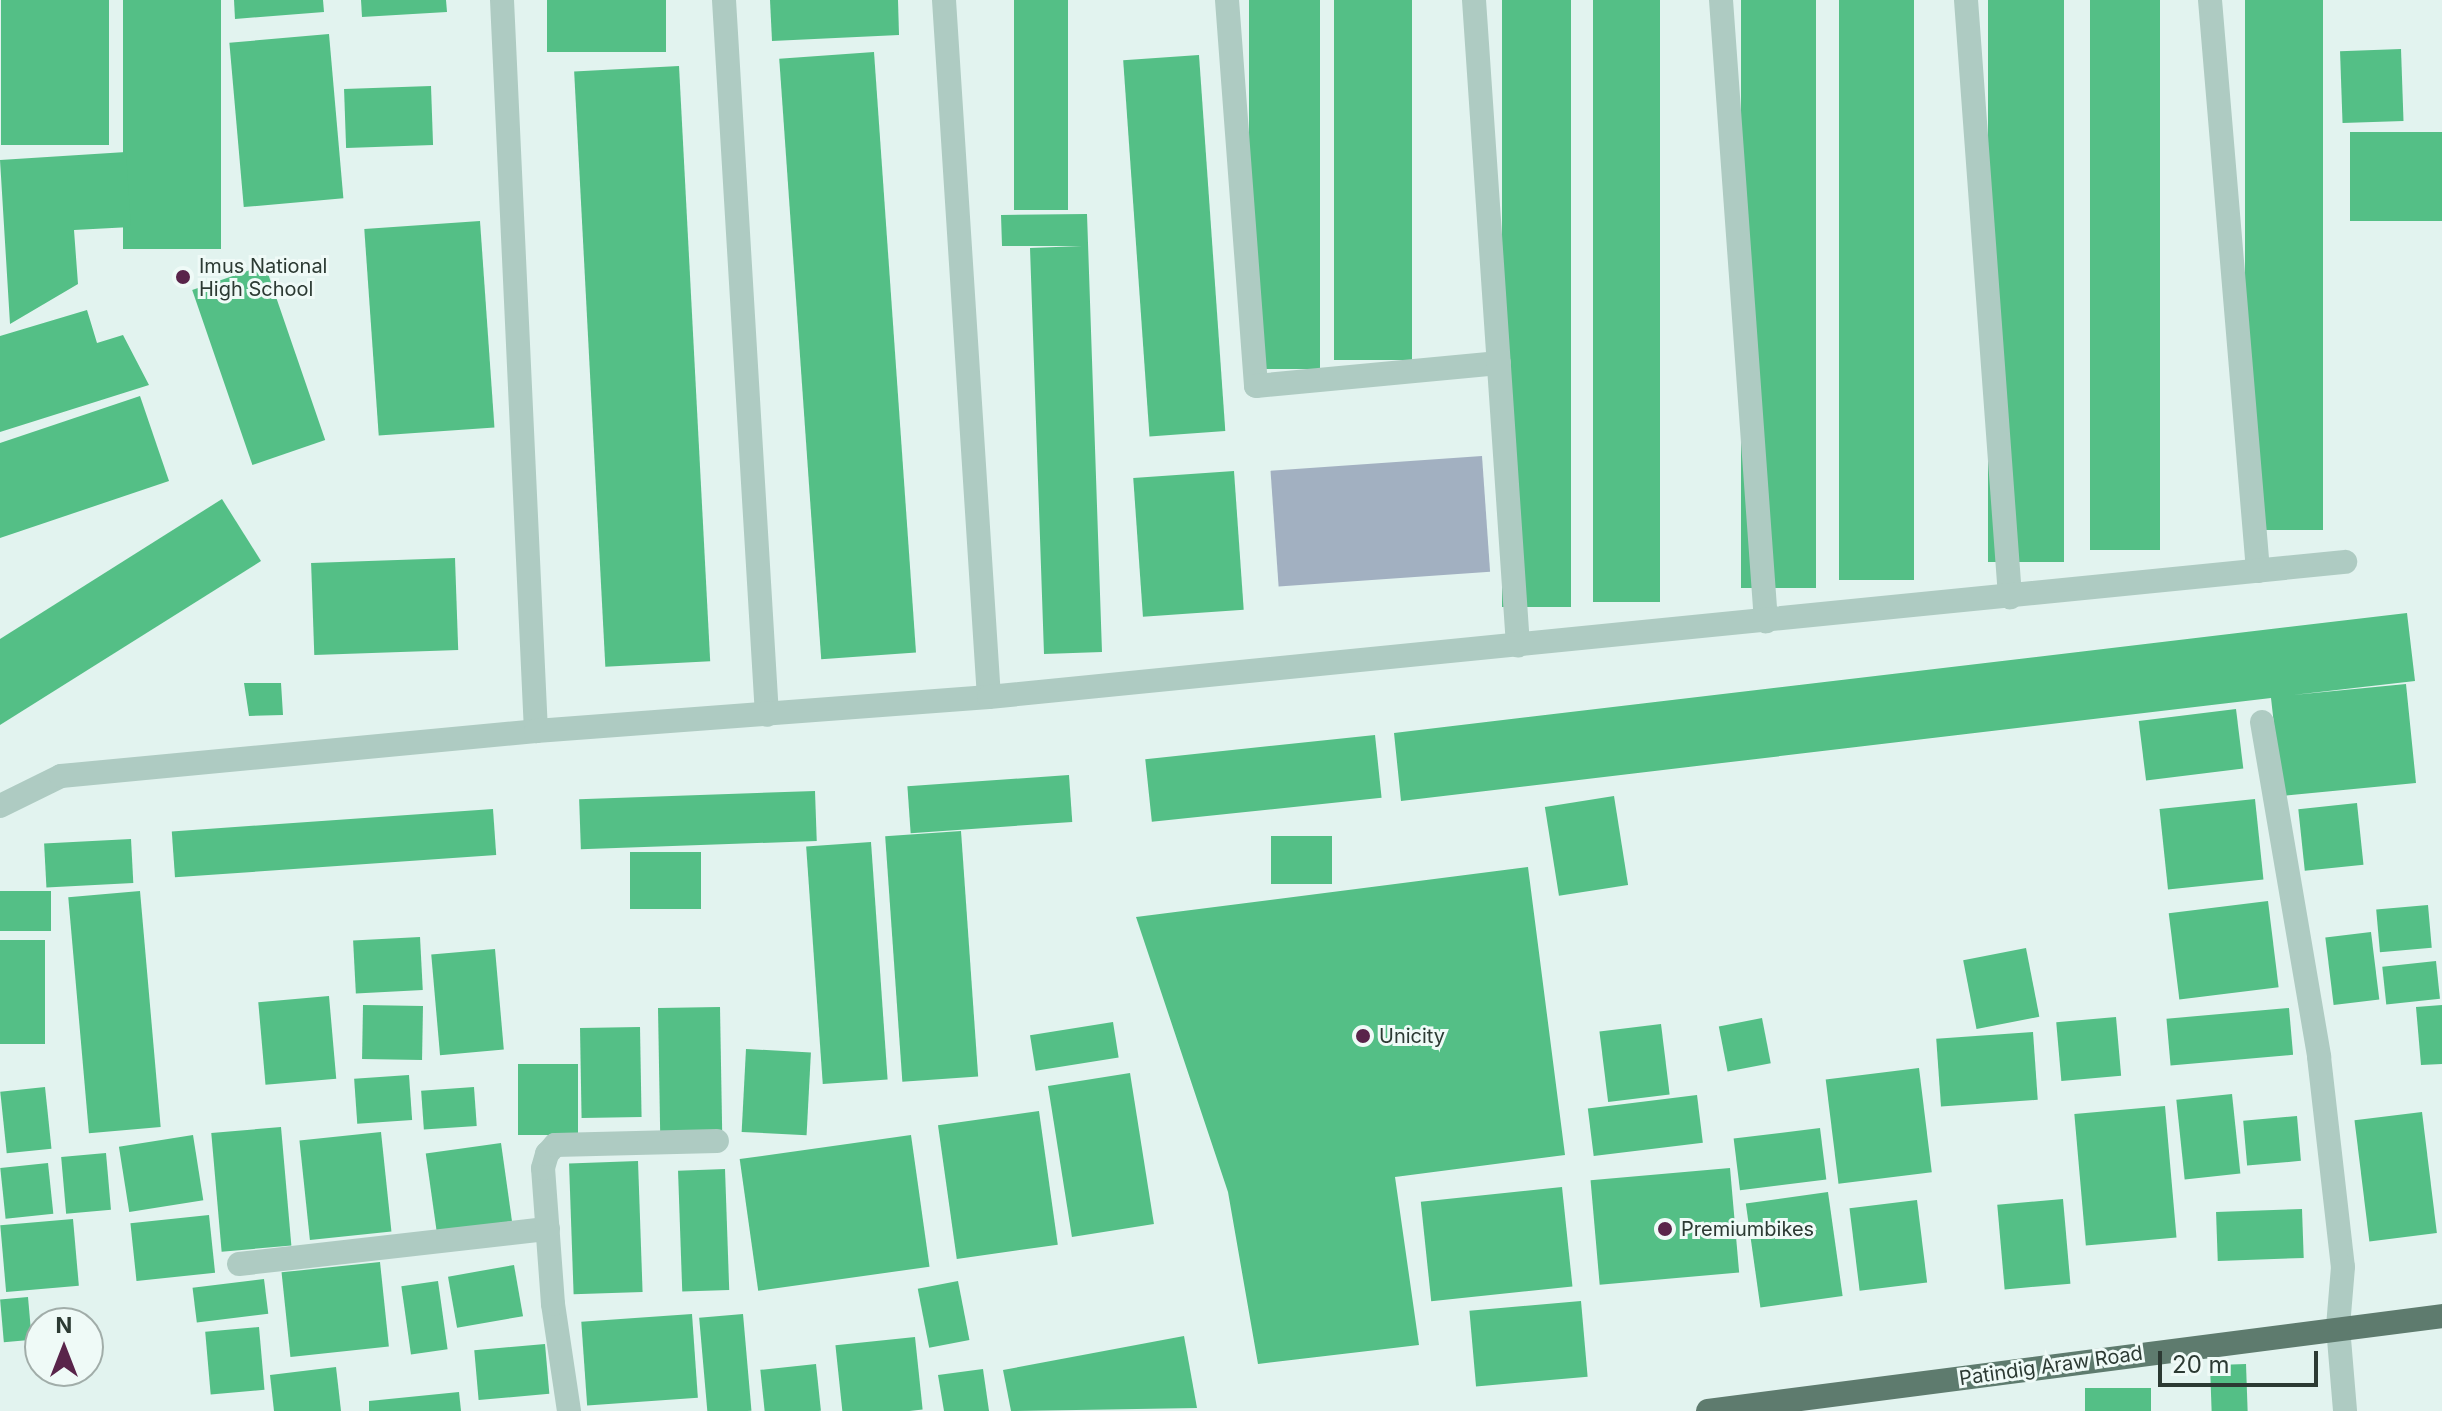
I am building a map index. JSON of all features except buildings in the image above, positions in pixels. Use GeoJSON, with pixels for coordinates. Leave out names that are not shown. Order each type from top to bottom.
{"type":"FeatureCollection","features":[{"type":"Feature","properties":{"kind":"main road","name":"Patindig Araw Road"},"geometry":{"type":"LineString","coordinates":[[1708,1411],[2338,1327],[2442,1316]]}},
{"type":"Feature","properties":{"kind":"street"},"geometry":{"type":"LineString","coordinates":[[502,0],[536,731]]}},
{"type":"Feature","properties":{"kind":"street"},"geometry":{"type":"LineString","coordinates":[[724,0],[767,715]]}},
{"type":"Feature","properties":{"kind":"street"},"geometry":{"type":"LineString","coordinates":[[944,0],[989,697]]}},
{"type":"Feature","properties":{"kind":"street"},"geometry":{"type":"LineString","coordinates":[[1227,0],[1256,386],[1499,363]]}},
{"type":"Feature","properties":{"kind":"street"},"geometry":{"type":"LineString","coordinates":[[1474,0],[1518,646]]}},
{"type":"Feature","properties":{"kind":"street"},"geometry":{"type":"LineString","coordinates":[[1721,0],[1766,621]]}},
{"type":"Feature","properties":{"kind":"street"},"geometry":{"type":"LineString","coordinates":[[1966,0],[2010,597]]}},
{"type":"Feature","properties":{"kind":"street"},"geometry":{"type":"LineString","coordinates":[[2210,0],[2258,571]]}},
{"type":"Feature","properties":{"kind":"street"},"geometry":{"type":"LineString","coordinates":[[0,806],[61,776],[536,731],[989,697],[2345,562]]}},
{"type":"Feature","properties":{"kind":"street"},"geometry":{"type":"LineString","coordinates":[[2262,722],[2319,1057],[2343,1267],[2338,1327],[2345,1411]]}},
{"type":"Feature","properties":{"kind":"street"},"geometry":{"type":"LineString","coordinates":[[569,1411],[543,1168],[555,1145],[717,1141]]}},
{"type":"Feature","properties":{"kind":"street"},"geometry":{"type":"LineString","coordinates":[[239,1264],[548,1229]]}},
{"type":"Feature","properties":{"kind":"shaded area"},"geometry":{"type":"Polygon","coordinates":[[[1482,456],[1490,572],[1279,587],[1271,471],[1482,456]]]}},
{"type":"Feature","properties":{"kind":"place","name":"Imus National High School"},"geometry":{"type":"Point","coordinates":[183,277]}},
{"type":"Feature","properties":{"kind":"place","name":"Unicity"},"geometry":{"type":"Point","coordinates":[1363,1036]}},
{"type":"Feature","properties":{"kind":"place","name":"Premiumbikes"},"geometry":{"type":"Point","coordinates":[1665,1229]}}]}
